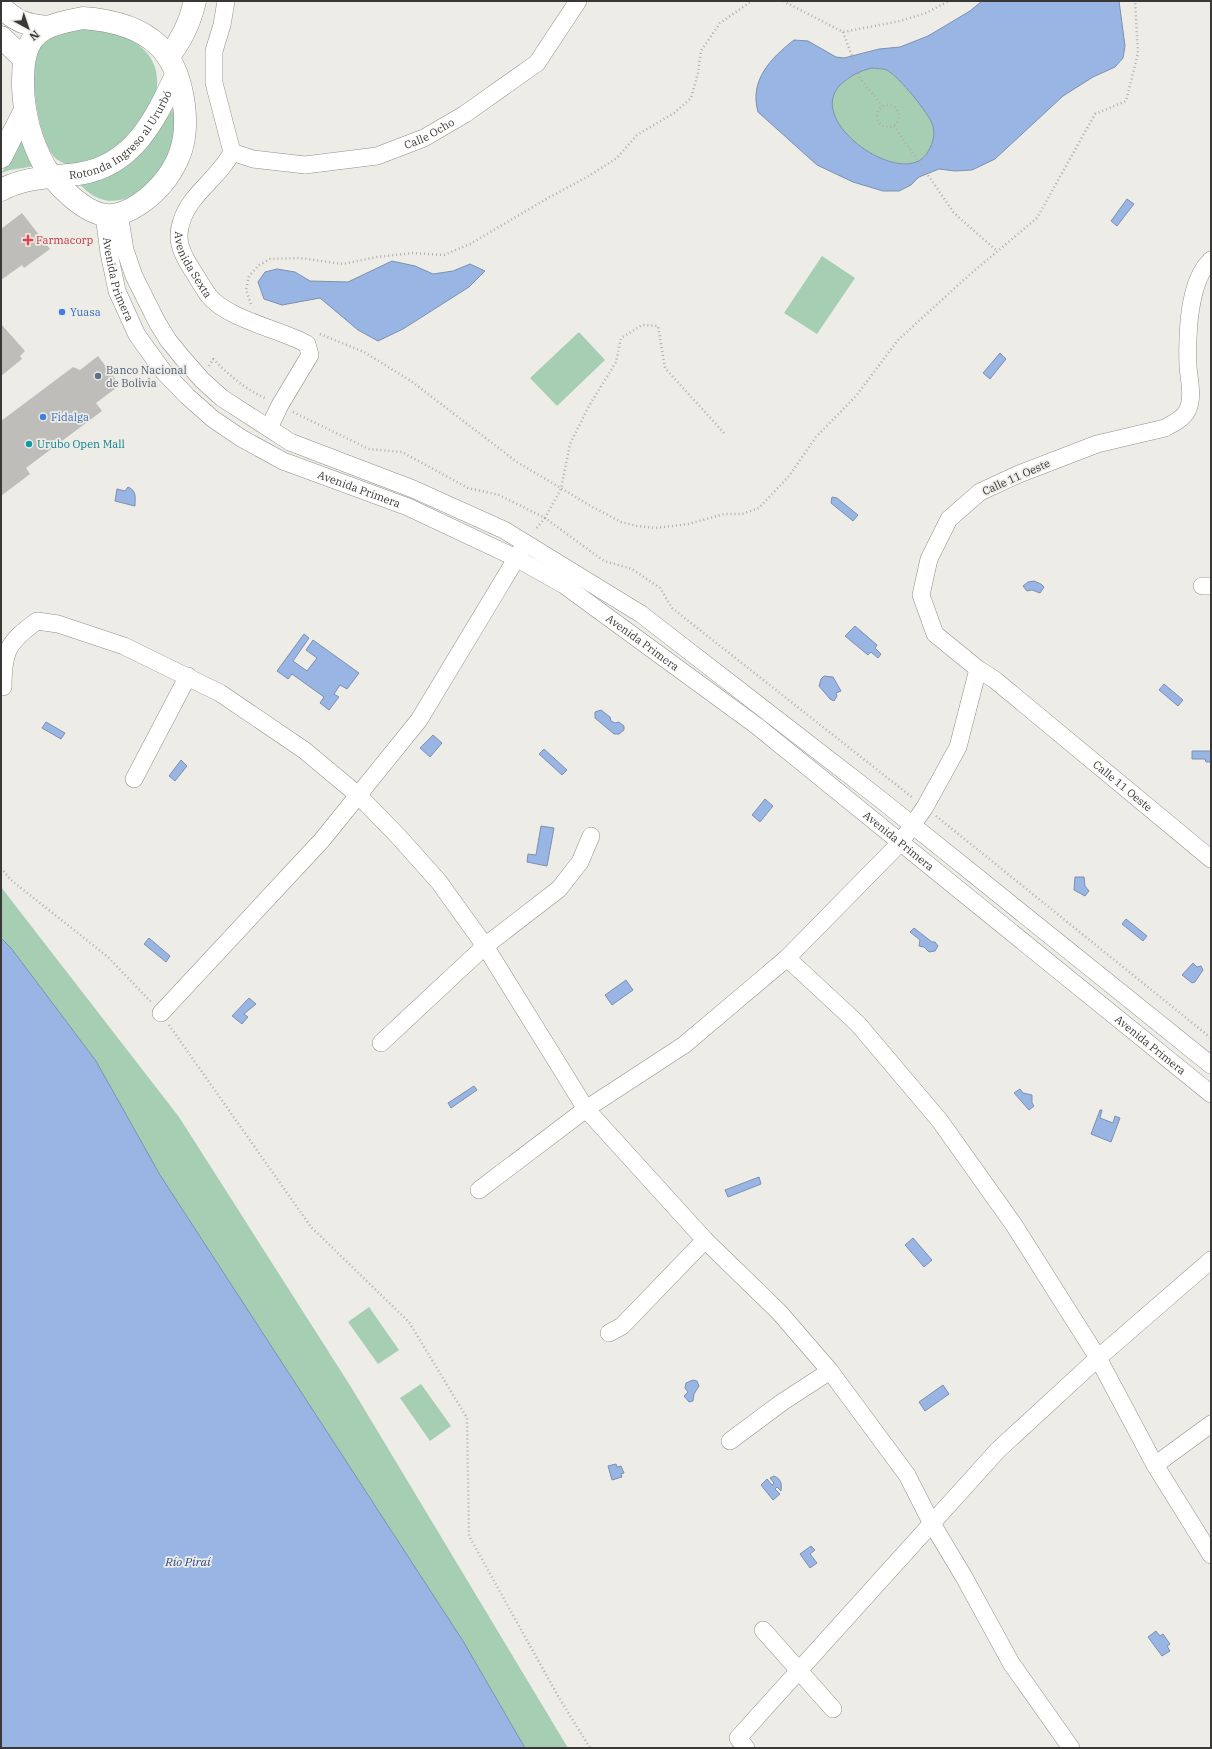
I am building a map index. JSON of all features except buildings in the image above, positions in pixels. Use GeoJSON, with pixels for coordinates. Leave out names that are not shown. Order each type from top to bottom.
{"type":"FeatureCollection","features":[{"type":"Feature","properties":{"kind":"main road"},"geometry":{"type":"LineString","coordinates":[[172,66],[180,41],[190,20],[195,1]]}},
{"type":"Feature","properties":{"kind":"main road"},"geometry":{"type":"LineString","coordinates":[[1,7],[11,16],[24,24],[48,27]]}},
{"type":"Feature","properties":{"kind":"main road","name":"Rotonda Ingreso al Ururbó"},"geometry":{"type":"LineString","coordinates":[[83,18],[106,20],[138,31],[158,45],[172,66],[184,103],[185,114],[185,131],[180,156],[163,182],[150,196],[135,206],[112,214],[84,207],[52,177],[37,151],[28,126],[23,93],[24,59],[29,45],[40,32],[48,27],[83,18]]}},
{"type":"Feature","properties":{"kind":"main road"},"geometry":{"type":"LineString","coordinates":[[1,37],[24,59]]}},
{"type":"Feature","properties":{"kind":"main road","name":"Rotonda Ingreso al Ururbó"},"geometry":{"type":"LineString","coordinates":[[52,177],[80,173],[110,164],[127,151],[143,136],[152,124],[172,66]]}},
{"type":"Feature","properties":{"kind":"main road"},"geometry":{"type":"LineString","coordinates":[[1,157],[25,110]]}},
{"type":"Feature","properties":{"kind":"main road"},"geometry":{"type":"LineString","coordinates":[[1,190],[20,182],[52,177]]}},
{"type":"Feature","properties":{"kind":"street"},"geometry":{"type":"LineString","coordinates":[[226,1],[222,25],[214,51],[214,83],[232,152]]}},
{"type":"Feature","properties":{"kind":"street","name":"Calle Ocho"},"geometry":{"type":"LineString","coordinates":[[232,152],[253,159],[306,165],[377,156],[424,138],[465,114],[537,63],[578,1]]}},
{"type":"Feature","properties":{"kind":"street","name":"Avenida Sexta"},"geometry":{"type":"LineString","coordinates":[[232,152],[227,163],[190,205],[182,220],[179,236],[181,251],[210,297],[229,312],[295,337],[307,344],[310,355],[280,405],[269,428]]}},
{"type":"Feature","properties":{"kind":"street","name":"Avenida Primera"},"geometry":{"type":"LineString","coordinates":[[112,214],[134,276],[157,322],[168,340],[202,380],[222,398],[290,442],[462,510],[526,542],[641,614],[912,826],[1211,1065]]}},
{"type":"Feature","properties":{"kind":"street","name":"Avenida Primera"},"geometry":{"type":"LineString","coordinates":[[112,214],[109,253],[117,290],[137,335],[163,371],[187,396],[213,419],[241,438],[283,461],[408,507],[516,558],[564,585],[757,726],[1211,1094]]}},
{"type":"Feature","properties":{"kind":"street","name":"Calle 11 Oeste"},"geometry":{"type":"LineString","coordinates":[[1208,851],[995,680],[978,669],[935,634],[921,595],[929,559],[949,519],[980,492],[1097,444],[1165,428],[1175,423],[1186,412],[1191,392],[1187,346],[1192,298],[1199,277],[1211,260]]}},
{"type":"Feature","properties":{"kind":"street"},"geometry":{"type":"LineString","coordinates":[[137,335],[157,322]]}},
{"type":"Feature","properties":{"kind":"street"},"geometry":{"type":"LineString","coordinates":[[161,1013],[322,840],[419,720],[526,542]]}},
{"type":"Feature","properties":{"kind":"street"},"geometry":{"type":"LineString","coordinates":[[3,687],[3,668],[6,652],[18,634],[37,621],[58,624],[124,646],[220,693],[304,750],[358,795],[398,836],[439,882],[485,946],[586,1109],[705,1240],[779,1312],[830,1371],[907,1476],[931,1522],[964,1577],[1011,1663],[1064,1746]]}},
{"type":"Feature","properties":{"kind":"street"},"geometry":{"type":"LineString","coordinates":[[479,1190],[586,1109],[684,1045],[787,958],[900,843],[925,807],[958,747],[978,669]]}},
{"type":"Feature","properties":{"kind":"street"},"geometry":{"type":"LineString","coordinates":[[134,779],[188,676]]}},
{"type":"Feature","properties":{"kind":"street"},"geometry":{"type":"LineString","coordinates":[[381,1043],[485,946],[559,889],[580,862],[591,836]]}},
{"type":"Feature","properties":{"kind":"street"},"geometry":{"type":"LineString","coordinates":[[787,958],[858,1024],[940,1121],[1014,1225],[1098,1358],[1155,1465],[1211,1555]]}},
{"type":"Feature","properties":{"kind":"street"},"geometry":{"type":"LineString","coordinates":[[609,1333],[622,1326],[705,1240]]}},
{"type":"Feature","properties":{"kind":"street"},"geometry":{"type":"LineString","coordinates":[[746,1748],[738,1738],[931,1522],[998,1450],[1098,1358],[1211,1260]]}},
{"type":"Feature","properties":{"kind":"street"},"geometry":{"type":"LineString","coordinates":[[730,1441],[781,1403],[830,1371]]}},
{"type":"Feature","properties":{"kind":"street"},"geometry":{"type":"LineString","coordinates":[[1155,1465],[1211,1424]]}},
{"type":"Feature","properties":{"kind":"street"},"geometry":{"type":"LineString","coordinates":[[763,1630],[833,1709]]}},
{"type":"Feature","properties":{"kind":"path"},"geometry":{"type":"LineString","coordinates":[[255,309],[248,300],[246,290],[249,276],[259,265],[270,259],[300,258],[343,264],[377,257],[413,253],[444,255],[470,244],[548,198],[587,178],[617,158],[636,135],[674,113],[691,98],[698,73],[701,51],[720,23],[752,1]]}},
{"type":"Feature","properties":{"kind":"path"},"geometry":{"type":"LineString","coordinates":[[783,1],[843,32],[900,21],[926,13],[949,1]]}},
{"type":"Feature","properties":{"kind":"path"},"geometry":{"type":"LineString","coordinates":[[317,333],[364,352],[411,381],[518,462],[561,489],[621,522],[650,528],[688,524],[724,514],[742,514],[759,508],[789,476],[816,437],[856,396],[898,340],[997,251],[1038,218],[1095,114],[1126,100],[1138,53],[1135,1]]}},
{"type":"Feature","properties":{"kind":"path"},"geometry":{"type":"LineString","coordinates":[[843,32],[860,78],[882,106]]}},
{"type":"Feature","properties":{"kind":"path"},"geometry":{"type":"LineString","coordinates":[[882,106],[890,105],[898,110],[899,118],[894,126]]}},
{"type":"Feature","properties":{"kind":"path"},"geometry":{"type":"LineString","coordinates":[[882,106],[877,114],[878,122],[886,127],[894,126]]}},
{"type":"Feature","properties":{"kind":"path"},"geometry":{"type":"LineString","coordinates":[[894,126],[913,151],[954,213],[997,251]]}},
{"type":"Feature","properties":{"kind":"path"},"geometry":{"type":"LineString","coordinates":[[545,518],[561,489],[570,444],[589,406],[616,362],[622,338],[642,325],[658,326],[665,368],[724,433]]}},
{"type":"Feature","properties":{"kind":"path"},"geometry":{"type":"LineString","coordinates":[[202,380],[213,359],[233,378],[256,394],[369,450],[402,452],[468,488],[498,495],[545,518],[604,561],[632,569],[660,588],[672,608],[925,807],[1211,1038]]}},
{"type":"Feature","properties":{"kind":"path"},"geometry":{"type":"LineString","coordinates":[[1,868],[10,880],[108,957],[161,1013],[311,1227],[409,1322],[467,1418],[469,1536],[558,1696],[590,1748]]}},
{"type":"Feature","properties":{"kind":"green space"},"geometry":{"type":"Polygon","coordinates":[[[86,28],[118,35],[138,45],[152,60],[156,71],[157,87],[148,109],[121,144],[99,158],[70,166],[53,156],[42,131],[38,115],[34,82],[35,66],[38,53],[43,43],[47,39],[63,32],[86,28]]]}},
{"type":"Feature","properties":{"kind":"green space"},"geometry":{"type":"Polygon","coordinates":[[[872,68],[885,69],[899,80],[913,96],[930,120],[934,129],[933,141],[922,159],[916,162],[902,164],[886,160],[870,152],[854,141],[841,128],[834,113],[833,99],[840,85],[855,74],[872,68]]]}},
{"type":"Feature","properties":{"kind":"green space"},"geometry":{"type":"Polygon","coordinates":[[[174,107],[175,132],[173,145],[164,165],[149,183],[129,197],[107,201],[93,196],[79,184],[143,150],[152,140],[174,107]]]}},
{"type":"Feature","properties":{"kind":"green space"},"geometry":{"type":"Polygon","coordinates":[[[23,136],[35,166],[1,173],[16,153],[23,136]]]}},
{"type":"Feature","properties":{"kind":"green space"},"geometry":{"type":"Polygon","coordinates":[[[822,256],[855,278],[817,334],[784,313],[822,256]]]}},
{"type":"Feature","properties":{"kind":"green space"},"geometry":{"type":"Polygon","coordinates":[[[579,332],[605,360],[557,406],[530,378],[579,332]]]}},
{"type":"Feature","properties":{"kind":"green space"},"geometry":{"type":"Polygon","coordinates":[[[1,887],[179,1117],[351,1387],[568,1748],[525,1748],[463,1641],[160,1175],[96,1061],[11,948],[1,938],[1,887]]]}},
{"type":"Feature","properties":{"kind":"green space"},"geometry":{"type":"Polygon","coordinates":[[[369,1307],[399,1350],[378,1364],[348,1322],[369,1307]]]}},
{"type":"Feature","properties":{"kind":"green space"},"geometry":{"type":"Polygon","coordinates":[[[421,1384],[451,1426],[430,1441],[400,1398],[421,1384]]]}},
{"type":"Feature","properties":{"kind":"water"},"geometry":{"type":"Polygon","coordinates":[[[982,1],[1119,1],[1125,46],[1123,58],[1115,67],[1093,77],[1063,96],[995,159],[972,170],[955,171],[939,169],[919,177],[911,185],[899,191],[883,191],[853,182],[817,165],[758,112],[756,100],[759,80],[770,62],[777,54],[794,40],[808,41],[836,57],[844,58],[879,49],[900,47],[928,36],[970,11],[982,1]],[[872,68],[855,74],[847,79],[840,85],[833,99],[834,113],[842,128],[854,141],[869,152],[886,160],[902,164],[916,162],[922,159],[933,141],[934,129],[930,120],[913,96],[899,80],[885,69],[872,68]]]}},
{"type":"Feature","properties":{"kind":"water"},"geometry":{"type":"Polygon","coordinates":[[[1127,199],[1134,204],[1117,226],[1111,221],[1127,199]]]}},
{"type":"Feature","properties":{"kind":"water"},"geometry":{"type":"Polygon","coordinates":[[[392,261],[415,266],[433,274],[453,271],[470,264],[485,271],[469,287],[403,329],[378,341],[358,330],[320,298],[282,305],[264,299],[258,282],[265,272],[277,269],[295,272],[310,281],[348,282],[392,261]]]}},
{"type":"Feature","properties":{"kind":"water"},"geometry":{"type":"Polygon","coordinates":[[[1000,353],[1006,359],[990,379],[983,373],[1000,353]]]}},
{"type":"Feature","properties":{"kind":"water"},"geometry":{"type":"Polygon","coordinates":[[[128,487],[134,492],[135,506],[115,501],[117,489],[125,491],[128,487]]]}},
{"type":"Feature","properties":{"kind":"water"},"geometry":{"type":"Polygon","coordinates":[[[832,497],[837,498],[858,515],[853,521],[831,503],[832,497]]]}},
{"type":"Feature","properties":{"kind":"water"},"geometry":{"type":"Polygon","coordinates":[[[1034,581],[1044,587],[1040,593],[1032,590],[1027,591],[1023,586],[1028,582],[1034,581]]]}},
{"type":"Feature","properties":{"kind":"water"},"geometry":{"type":"Polygon","coordinates":[[[855,626],[877,645],[875,648],[881,654],[878,658],[871,652],[868,655],[845,636],[855,626]]]}},
{"type":"Feature","properties":{"kind":"water"},"geometry":{"type":"Polygon","coordinates":[[[304,634],[309,638],[293,661],[307,671],[317,658],[306,650],[313,640],[359,673],[347,689],[340,685],[334,694],[339,697],[329,710],[320,703],[324,697],[292,674],[288,679],[277,671],[304,634]]]}},
{"type":"Feature","properties":{"kind":"water"},"geometry":{"type":"Polygon","coordinates":[[[824,676],[833,677],[841,691],[836,693],[837,696],[834,701],[830,699],[819,686],[821,679],[824,676]]]}},
{"type":"Feature","properties":{"kind":"water"},"geometry":{"type":"Polygon","coordinates":[[[1164,684],[1183,700],[1178,706],[1159,690],[1164,684]]]}},
{"type":"Feature","properties":{"kind":"water"},"geometry":{"type":"Polygon","coordinates":[[[601,710],[610,717],[611,721],[615,723],[619,722],[624,726],[624,730],[619,734],[614,734],[595,718],[595,712],[601,710]]]}},
{"type":"Feature","properties":{"kind":"water"},"geometry":{"type":"Polygon","coordinates":[[[46,722],[65,733],[61,739],[42,728],[46,722]]]}},
{"type":"Feature","properties":{"kind":"water"},"geometry":{"type":"Polygon","coordinates":[[[433,735],[442,743],[430,757],[420,748],[433,735]]]}},
{"type":"Feature","properties":{"kind":"water"},"geometry":{"type":"Polygon","coordinates":[[[544,749],[567,770],[562,775],[539,754],[544,749]]]}},
{"type":"Feature","properties":{"kind":"water"},"geometry":{"type":"Polygon","coordinates":[[[1192,751],[1211,751],[1211,762],[1206,762],[1205,759],[1192,759],[1192,751]]]}},
{"type":"Feature","properties":{"kind":"water"},"geometry":{"type":"Polygon","coordinates":[[[181,760],[187,766],[175,781],[169,776],[181,760]]]}},
{"type":"Feature","properties":{"kind":"water"},"geometry":{"type":"Polygon","coordinates":[[[765,799],[773,806],[760,822],[752,815],[765,799]]]}},
{"type":"Feature","properties":{"kind":"water"},"geometry":{"type":"Polygon","coordinates":[[[541,826],[554,828],[547,866],[527,862],[528,854],[536,855],[541,826]]]}},
{"type":"Feature","properties":{"kind":"water"},"geometry":{"type":"Polygon","coordinates":[[[1075,877],[1084,877],[1085,886],[1089,891],[1085,896],[1074,890],[1075,877]]]}},
{"type":"Feature","properties":{"kind":"water"},"geometry":{"type":"Polygon","coordinates":[[[1126,919],[1147,936],[1143,941],[1122,924],[1126,919]]]}},
{"type":"Feature","properties":{"kind":"water"},"geometry":{"type":"Polygon","coordinates":[[[914,928],[932,942],[935,942],[938,946],[935,951],[929,952],[924,947],[919,946],[920,940],[910,932],[914,928]]]}},
{"type":"Feature","properties":{"kind":"water","name":"Río Piraí"},"geometry":{"type":"Polygon","coordinates":[[[1,938],[11,948],[96,1061],[160,1175],[463,1641],[525,1748],[1,1748],[1,938]]]}},
{"type":"Feature","properties":{"kind":"water"},"geometry":{"type":"Polygon","coordinates":[[[149,938],[170,956],[166,962],[144,944],[149,938]]]}},
{"type":"Feature","properties":{"kind":"water"},"geometry":{"type":"Polygon","coordinates":[[[1193,963],[1197,967],[1201,966],[1203,970],[1195,982],[1192,983],[1182,975],[1193,963]]]}},
{"type":"Feature","properties":{"kind":"water"},"geometry":{"type":"Polygon","coordinates":[[[626,980],[633,990],[612,1005],[605,995],[626,980]]]}},
{"type":"Feature","properties":{"kind":"water"},"geometry":{"type":"Polygon","coordinates":[[[249,998],[256,1004],[244,1014],[248,1017],[242,1024],[232,1016],[249,998]]]}},
{"type":"Feature","properties":{"kind":"water"},"geometry":{"type":"Polygon","coordinates":[[[474,1086],[477,1090],[451,1108],[448,1103],[474,1086]]]}},
{"type":"Feature","properties":{"kind":"water"},"geometry":{"type":"Polygon","coordinates":[[[1020,1089],[1023,1093],[1032,1095],[1032,1103],[1034,1106],[1029,1110],[1014,1093],[1020,1089]]]}},
{"type":"Feature","properties":{"kind":"water"},"geometry":{"type":"Polygon","coordinates":[[[1100,1110],[1102,1110],[1100,1118],[1113,1123],[1115,1116],[1120,1118],[1111,1142],[1091,1134],[1100,1110]]]}},
{"type":"Feature","properties":{"kind":"water"},"geometry":{"type":"Polygon","coordinates":[[[759,1177],[761,1184],[728,1197],[725,1190],[759,1177]]]}},
{"type":"Feature","properties":{"kind":"water"},"geometry":{"type":"Polygon","coordinates":[[[913,1238],[932,1260],[924,1267],[905,1245],[913,1238]]]}},
{"type":"Feature","properties":{"kind":"water"},"geometry":{"type":"Polygon","coordinates":[[[693,1380],[697,1381],[699,1386],[694,1394],[693,1401],[689,1402],[684,1396],[688,1392],[685,1388],[686,1383],[693,1380]]]}},
{"type":"Feature","properties":{"kind":"water"},"geometry":{"type":"Polygon","coordinates":[[[943,1385],[949,1394],[925,1411],[919,1402],[943,1385]]]}},
{"type":"Feature","properties":{"kind":"water"},"geometry":{"type":"Polygon","coordinates":[[[616,1464],[617,1467],[621,1466],[624,1473],[621,1474],[622,1477],[612,1480],[608,1466],[616,1464]]]}},
{"type":"Feature","properties":{"kind":"water"},"geometry":{"type":"Polygon","coordinates":[[[774,1476],[780,1480],[781,1491],[777,1487],[775,1489],[780,1494],[773,1500],[761,1485],[767,1479],[772,1485],[774,1483],[770,1478],[774,1476]]]}},
{"type":"Feature","properties":{"kind":"water"},"geometry":{"type":"Polygon","coordinates":[[[811,1546],[815,1550],[810,1554],[817,1563],[810,1568],[800,1554],[811,1546]]]}},
{"type":"Feature","properties":{"kind":"water"},"geometry":{"type":"Polygon","coordinates":[[[1156,1631],[1160,1636],[1163,1634],[1170,1644],[1167,1646],[1170,1651],[1162,1656],[1148,1637],[1156,1631]]]}},
{"type":"Feature","properties":{"kind":"place","name":"Farmacorp"},"geometry":{"type":"Point","coordinates":[28,240]}},
{"type":"Feature","properties":{"kind":"place","name":"Yuasa"},"geometry":{"type":"Point","coordinates":[62,312]}},
{"type":"Feature","properties":{"kind":"place","name":"Banco Nacional de Bolivia"},"geometry":{"type":"Point","coordinates":[98,376]}},
{"type":"Feature","properties":{"kind":"place","name":"Fidalga"},"geometry":{"type":"Point","coordinates":[43,417]}},
{"type":"Feature","properties":{"kind":"place","name":"Urubo Open Mall"},"geometry":{"type":"Point","coordinates":[29,444]}}]}
